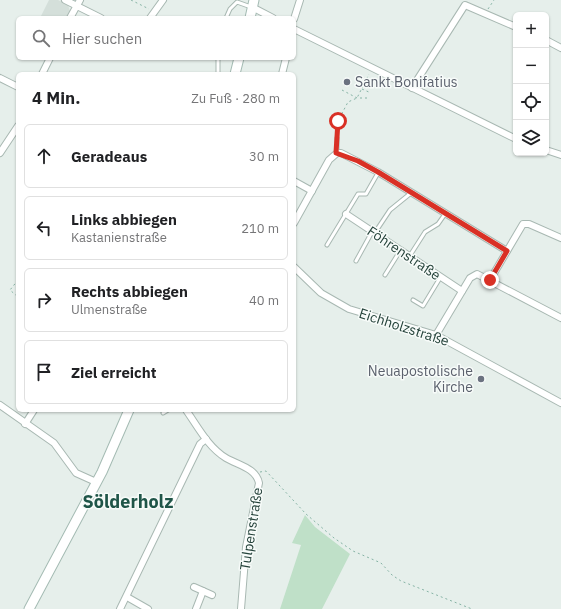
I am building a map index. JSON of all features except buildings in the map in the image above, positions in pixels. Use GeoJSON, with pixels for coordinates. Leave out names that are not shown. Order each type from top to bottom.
{"type":"FeatureCollection","features":[{"type":"Feature","properties":{"kind":"main road"},"geometry":{"type":"LineString","coordinates":[[250,16],[253,4]]}},
{"type":"Feature","properties":{"kind":"main road"},"geometry":{"type":"LineString","coordinates":[[236,72],[238,60]]}},
{"type":"Feature","properties":{"kind":"main road"},"geometry":{"type":"LineString","coordinates":[[29,609],[96,482],[128,412]]}},
{"type":"Feature","properties":{"kind":"street"},"geometry":{"type":"LineString","coordinates":[[65,0],[97,16]]}},
{"type":"Feature","properties":{"kind":"street"},"geometry":{"type":"LineString","coordinates":[[71,16],[80,0]]}},
{"type":"Feature","properties":{"kind":"street"},"geometry":{"type":"LineString","coordinates":[[151,16],[163,0]]}},
{"type":"Feature","properties":{"kind":"street"},"geometry":{"type":"LineString","coordinates":[[295,16],[300,0]]}},
{"type":"Feature","properties":{"kind":"street"},"geometry":{"type":"LineString","coordinates":[[253,4],[270,16]]}},
{"type":"Feature","properties":{"kind":"street"},"geometry":{"type":"LineString","coordinates":[[412,88],[465,6],[513,26]]}},
{"type":"Feature","properties":{"kind":"street"},"geometry":{"type":"LineString","coordinates":[[296,30],[513,137]]}},
{"type":"Feature","properties":{"kind":"street"},"geometry":{"type":"LineString","coordinates":[[549,42],[561,48]]}},
{"type":"Feature","properties":{"kind":"street"},"geometry":{"type":"LineString","coordinates":[[43,72],[49,60]]}},
{"type":"Feature","properties":{"kind":"street"},"geometry":{"type":"LineString","coordinates":[[282,72],[286,60]]}},
{"type":"Feature","properties":{"kind":"street"},"geometry":{"type":"LineString","coordinates":[[0,78],[16,86]]}},
{"type":"Feature","properties":{"kind":"street"},"geometry":{"type":"LineString","coordinates":[[0,153],[16,129]]}},
{"type":"Feature","properties":{"kind":"street"},"geometry":{"type":"LineString","coordinates":[[549,151],[561,155]]}},
{"type":"Feature","properties":{"kind":"street"},"geometry":{"type":"LineString","coordinates":[[296,220],[329,160],[336,153],[358,161],[378,172],[444,214],[507,251]]}},
{"type":"Feature","properties":{"kind":"street"},"geometry":{"type":"LineString","coordinates":[[296,182],[312,191]]}},
{"type":"Feature","properties":{"kind":"street","name":"Föhrenstraße"},"geometry":{"type":"LineString","coordinates":[[346,214],[440,278],[462,291]]}},
{"type":"Feature","properties":{"kind":"street"},"geometry":{"type":"LineString","coordinates":[[490,280],[520,227],[526,223],[561,238]]}},
{"type":"Feature","properties":{"kind":"street","name":"Eichholzstraße"},"geometry":{"type":"LineString","coordinates":[[296,269],[322,293],[349,310],[436,335],[561,403]]}},
{"type":"Feature","properties":{"kind":"street"},"geometry":{"type":"LineString","coordinates":[[436,335],[462,291],[474,275],[481,275],[531,304],[561,318]]}},
{"type":"Feature","properties":{"kind":"street"},"geometry":{"type":"LineString","coordinates":[[0,405],[54,443],[76,473],[96,482]]}},
{"type":"Feature","properties":{"kind":"street"},"geometry":{"type":"LineString","coordinates":[[25,424],[33,412]]}},
{"type":"Feature","properties":{"kind":"street","name":"Tulpenstraße"},"geometry":{"type":"LineString","coordinates":[[187,412],[212,447],[227,459],[256,474],[259,483],[246,547],[241,609]]}},
{"type":"Feature","properties":{"kind":"street"},"geometry":{"type":"LineString","coordinates":[[120,609],[200,444],[206,439]]}},
{"type":"Feature","properties":{"kind":"street"},"geometry":{"type":"LineString","coordinates":[[194,587],[212,595]]}},
{"type":"Feature","properties":{"kind":"street"},"geometry":{"type":"LineString","coordinates":[[196,609],[203,591]]}},
{"type":"Feature","properties":{"kind":"street"},"geometry":{"type":"LineString","coordinates":[[127,597],[148,609]]}},
{"type":"Feature","properties":{"kind":"lane"},"geometry":{"type":"LineString","coordinates":[[227,16],[230,9],[237,2],[253,4]]}},
{"type":"Feature","properties":{"kind":"lane"},"geometry":{"type":"LineString","coordinates":[[218,60],[218,72]]}},
{"type":"Feature","properties":{"kind":"lane"},"geometry":{"type":"LineString","coordinates":[[336,153],[337,138]]}},
{"type":"Feature","properties":{"kind":"lane"},"geometry":{"type":"LineString","coordinates":[[327,245],[358,194],[366,194],[378,172]]}},
{"type":"Feature","properties":{"kind":"lane"},"geometry":{"type":"LineString","coordinates":[[356,261],[373,233],[390,210],[410,193]]}},
{"type":"Feature","properties":{"kind":"lane"},"geometry":{"type":"LineString","coordinates":[[409,257],[425,232],[438,224],[444,214]]}},
{"type":"Feature","properties":{"kind":"lane"},"geometry":{"type":"LineString","coordinates":[[385,275],[400,251]]}},
{"type":"Feature","properties":{"kind":"lane"},"geometry":{"type":"LineString","coordinates":[[413,300],[423,306],[440,278]]}},
{"type":"Feature","properties":{"kind":"path"},"geometry":{"type":"LineString","coordinates":[[131,0],[154,12]]}},
{"type":"Feature","properties":{"kind":"path"},"geometry":{"type":"LineString","coordinates":[[485,14],[494,0]]}},
{"type":"Feature","properties":{"kind":"path"},"geometry":{"type":"LineString","coordinates":[[357,98],[372,68]]}},
{"type":"Feature","properties":{"kind":"path"},"geometry":{"type":"LineString","coordinates":[[362,89],[371,93]]}},
{"type":"Feature","properties":{"kind":"path"},"geometry":{"type":"LineString","coordinates":[[342,90],[357,98]]}},
{"type":"Feature","properties":{"kind":"path"},"geometry":{"type":"LineString","coordinates":[[337,138],[338,121],[348,102],[357,98],[368,98]]}},
{"type":"Feature","properties":{"kind":"path"},"geometry":{"type":"LineString","coordinates":[[16,282],[10,290],[16,295]]}},
{"type":"Feature","properties":{"kind":"path"},"geometry":{"type":"LineString","coordinates":[[256,474],[266,471],[318,525],[353,551],[382,563],[392,575],[402,581],[472,609]]}},
{"type":"Feature","properties":{"kind":"shaded area"},"geometry":{"type":"Polygon","coordinates":[[[49,0],[58,0],[68,5],[70,11],[68,16],[41,16],[49,0]]]}},
{"type":"Feature","properties":{"kind":"green space"},"geometry":{"type":"Polygon","coordinates":[[[305,515],[315,527],[350,554],[322,609],[280,609],[301,545],[292,543],[305,515]]]}},
{"type":"Feature","properties":{"kind":"place","name":"Sankt Bonifatius"},"geometry":{"type":"Point","coordinates":[347,82]}},
{"type":"Feature","properties":{"kind":"place","name":"Neuapostolische Kirche"},"geometry":{"type":"Point","coordinates":[481,379]}},
{"type":"Feature","properties":{"kind":"district","name":"Sölderholz"},"geometry":{"type":"Point","coordinates":[128,501]}},
{"type":"Feature","properties":{"kind":"route"},"geometry":{"type":"LineString","coordinates":[[338,121],[336,153],[341,153],[378,172],[507,251],[490,280]]}}]}
